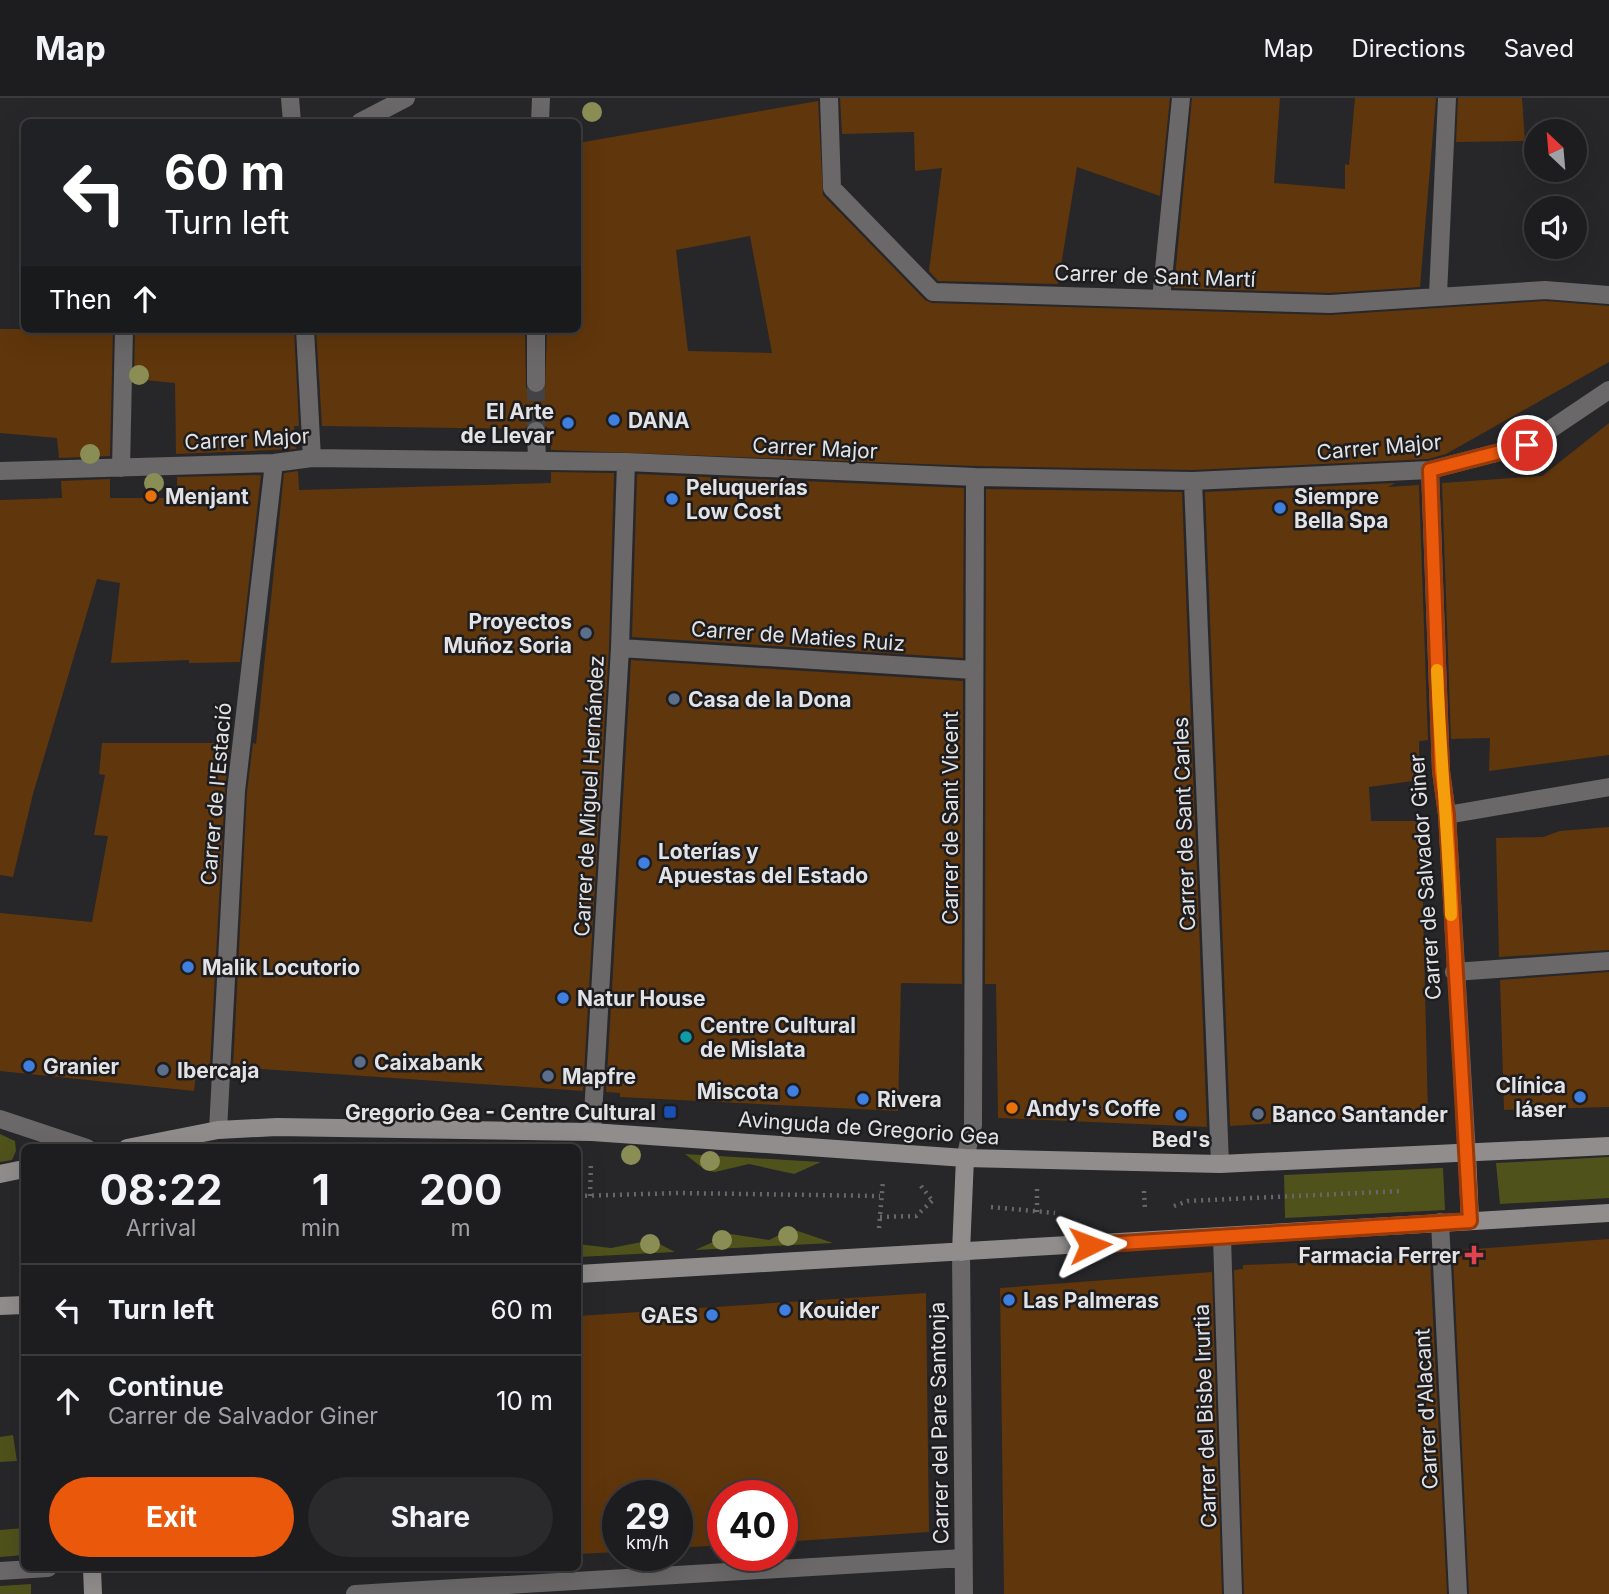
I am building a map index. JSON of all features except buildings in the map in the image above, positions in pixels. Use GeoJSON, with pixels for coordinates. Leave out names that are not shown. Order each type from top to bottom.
{"type":"FeatureCollection","features":[{"type":"Feature","properties":{"kind":"street"},"geometry":{"type":"LineString","coordinates":[[290,98],[292,119]]}},
{"type":"Feature","properties":{"kind":"street"},"geometry":{"type":"LineString","coordinates":[[366,119],[406,98]]}},
{"type":"Feature","properties":{"kind":"street"},"geometry":{"type":"LineString","coordinates":[[540,119],[541,98]]}},
{"type":"Feature","properties":{"kind":"street","name":"Carrer de Sant Martí"},"geometry":{"type":"LineString","coordinates":[[829,98],[832,188],[933,292],[1330,304],[1545,290],[1609,295]]}},
{"type":"Feature","properties":{"kind":"street"},"geometry":{"type":"LineString","coordinates":[[1161,299],[1181,98]]}},
{"type":"Feature","properties":{"kind":"street"},"geometry":{"type":"LineString","coordinates":[[1438,295],[1447,98]]}},
{"type":"Feature","properties":{"kind":"street"},"geometry":{"type":"LineString","coordinates":[[121,468],[124,333]]}},
{"type":"Feature","properties":{"kind":"street"},"geometry":{"type":"LineString","coordinates":[[305,333],[312,458]]}},
{"type":"Feature","properties":{"kind":"street"},"geometry":{"type":"LineString","coordinates":[[536,333],[536,383]]}},
{"type":"Feature","properties":{"kind":"street","name":"Carrer Major"},"geometry":{"type":"LineString","coordinates":[[0,471],[274,463],[312,458],[626,462],[975,477],[1193,481],[1430,470],[1527,445],[1609,390]]}},
{"type":"Feature","properties":{"kind":"street"},"geometry":{"type":"LineString","coordinates":[[536,431],[537,460]]}},
{"type":"Feature","properties":{"kind":"street","name":"Carrer de Miguel Hernández"},"geometry":{"type":"LineString","coordinates":[[592,1132],[620,648],[626,462]]}},
{"type":"Feature","properties":{"kind":"street","name":"Carrer de l'Estació"},"geometry":{"type":"LineString","coordinates":[[218,1130],[236,791],[274,463]]}},
{"type":"Feature","properties":{"kind":"street","name":"Carrer de Salvador Giner"},"geometry":{"type":"LineString","coordinates":[[1430,470],[1441,771],[1447,815],[1454,972],[1467,1155]]}},
{"type":"Feature","properties":{"kind":"street","name":"Carrer de Sant Vicent"},"geometry":{"type":"LineString","coordinates":[[965,1158],[973,1125],[975,477]]}},
{"type":"Feature","properties":{"kind":"street","name":"Carrer de Sant Carles"},"geometry":{"type":"LineString","coordinates":[[1193,481],[1220,1164]]}},
{"type":"Feature","properties":{"kind":"street","name":"Carrer de Maties Ruiz"},"geometry":{"type":"LineString","coordinates":[[620,648],[973,670]]}},
{"type":"Feature","properties":{"kind":"street"},"geometry":{"type":"LineString","coordinates":[[1447,815],[1609,787]]}},
{"type":"Feature","properties":{"kind":"street"},"geometry":{"type":"LineString","coordinates":[[1454,972],[1609,961]]}},
{"type":"Feature","properties":{"kind":"street"},"geometry":{"type":"LineString","coordinates":[[0,1119],[75,1144]]}},
{"type":"Feature","properties":{"kind":"street","name":"Avinguda de Gregorio Gea"},"geometry":{"type":"LineString","coordinates":[[147,1144],[218,1130],[277,1127],[592,1132],[965,1158],[1220,1164],[1467,1155],[1609,1146]]}},
{"type":"Feature","properties":{"kind":"street"},"geometry":{"type":"LineString","coordinates":[[1467,1155],[1470,1221]]}},
{"type":"Feature","properties":{"kind":"street"},"geometry":{"type":"LineString","coordinates":[[961,1252],[965,1158]]}},
{"type":"Feature","properties":{"kind":"street"},"geometry":{"type":"LineString","coordinates":[[0,1174],[21,1169]]}},
{"type":"Feature","properties":{"kind":"street"},"geometry":{"type":"LineString","coordinates":[[581,1274],[1609,1213]]}},
{"type":"Feature","properties":{"kind":"street","name":"Carrer d'Alacant"},"geometry":{"type":"LineString","coordinates":[[1440,1222],[1458,1594]]}},
{"type":"Feature","properties":{"kind":"street","name":"Carrer del Bisbe Irurtia"},"geometry":{"type":"LineString","coordinates":[[1222,1237],[1233,1594]]}},
{"type":"Feature","properties":{"kind":"street","name":"Carrer del Pare Santonja"},"geometry":{"type":"LineString","coordinates":[[961,1252],[964,1594]]}},
{"type":"Feature","properties":{"kind":"street"},"geometry":{"type":"LineString","coordinates":[[0,1306],[21,1305]]}},
{"type":"Feature","properties":{"kind":"street"},"geometry":{"type":"LineString","coordinates":[[355,1594],[963,1558]]}},
{"type":"Feature","properties":{"kind":"street"},"geometry":{"type":"LineString","coordinates":[[0,1571],[21,1570]]}},
{"type":"Feature","properties":{"kind":"street"},"geometry":{"type":"LineString","coordinates":[[92,1571],[93,1594]]}},
{"type":"Feature","properties":{"kind":"path"},"geometry":{"type":"LineString","coordinates":[[877,1257],[880,1196],[888,1152]]}},
{"type":"Feature","properties":{"kind":"path"},"geometry":{"type":"LineString","coordinates":[[1037,1160],[1037,1248]]}},
{"type":"Feature","properties":{"kind":"path"},"geometry":{"type":"LineString","coordinates":[[1131,1191],[1144,1191],[1145,1214],[1151,1214]]}},
{"type":"Feature","properties":{"kind":"path"},"geometry":{"type":"LineString","coordinates":[[1163,1210],[1188,1201],[1416,1191]]}},
{"type":"Feature","properties":{"kind":"path"},"geometry":{"type":"LineString","coordinates":[[581,1196],[880,1196]]}},
{"type":"Feature","properties":{"kind":"path"},"geometry":{"type":"LineString","coordinates":[[880,1217],[916,1216],[931,1199],[963,1200],[1002,1209],[1037,1209],[1063,1215]]}},
{"type":"Feature","properties":{"kind":"green space"},"geometry":{"type":"Polygon","coordinates":[[[0,1134],[15,1141],[16,1151],[12,1160],[0,1162],[0,1134]]]}},
{"type":"Feature","properties":{"kind":"green space"},"geometry":{"type":"Polygon","coordinates":[[[442,1142],[485,1144],[369,1144],[442,1142]]]}},
{"type":"Feature","properties":{"kind":"green space"},"geometry":{"type":"Polygon","coordinates":[[[685,1154],[821,1162],[794,1174],[749,1164],[715,1172],[705,1170],[685,1154]]]}},
{"type":"Feature","properties":{"kind":"green space"},"geometry":{"type":"Polygon","coordinates":[[[1609,1157],[1609,1198],[1500,1204],[1496,1163],[1609,1157]]]}},
{"type":"Feature","properties":{"kind":"green space"},"geometry":{"type":"Polygon","coordinates":[[[1443,1168],[1445,1210],[1285,1218],[1284,1175],[1443,1168]]]}},
{"type":"Feature","properties":{"kind":"green space"},"geometry":{"type":"Polygon","coordinates":[[[792,1229],[833,1243],[695,1250],[731,1234],[769,1240],[792,1229]]]}},
{"type":"Feature","properties":{"kind":"green space"},"geometry":{"type":"Polygon","coordinates":[[[652,1240],[675,1252],[581,1257],[581,1244],[611,1248],[652,1240]]]}},
{"type":"Feature","properties":{"kind":"green space"},"geometry":{"type":"Polygon","coordinates":[[[13,1435],[17,1461],[0,1462],[0,1437],[13,1435]]]}},
{"type":"Feature","properties":{"kind":"green space"},"geometry":{"type":"Polygon","coordinates":[[[21,1528],[21,1555],[0,1557],[0,1530],[21,1528]]]}},
{"type":"Feature","properties":{"kind":"green space"},"geometry":{"type":"Polygon","coordinates":[[[31,1584],[31,1594],[0,1594],[0,1586],[31,1584]]]}},
{"type":"Feature","properties":{"kind":"tunnel"},"geometry":{"type":"LineString","coordinates":[[536,383],[536,431]]}},
{"type":"Feature","properties":{"kind":"slow traffic"},"geometry":{"type":"LineString","coordinates":[[1437,670],[1451,915]]}},
{"type":"Feature","properties":{"kind":"place","name":"DANA"},"geometry":{"type":"Point","coordinates":[614,420]}},
{"type":"Feature","properties":{"kind":"place","name":"El Arte de Llevar"},"geometry":{"type":"Point","coordinates":[568,423]}},
{"type":"Feature","properties":{"kind":"place","name":"Menjant"},"geometry":{"type":"Point","coordinates":[151,496]}},
{"type":"Feature","properties":{"kind":"place","name":"Peluquerías Low Cost"},"geometry":{"type":"Point","coordinates":[672,499]}},
{"type":"Feature","properties":{"kind":"place","name":"Siempre Bella Spa"},"geometry":{"type":"Point","coordinates":[1280,508]}},
{"type":"Feature","properties":{"kind":"place","name":"Proyectos Muñoz Soria"},"geometry":{"type":"Point","coordinates":[586,633]}},
{"type":"Feature","properties":{"kind":"place","name":"Casa de la Dona"},"geometry":{"type":"Point","coordinates":[674,699]}},
{"type":"Feature","properties":{"kind":"place","name":"Loterías y Apuestas del Estado"},"geometry":{"type":"Point","coordinates":[644,863]}},
{"type":"Feature","properties":{"kind":"place","name":"Malik Locutorio"},"geometry":{"type":"Point","coordinates":[188,967]}},
{"type":"Feature","properties":{"kind":"place","name":"Natur House"},"geometry":{"type":"Point","coordinates":[563,998]}},
{"type":"Feature","properties":{"kind":"place","name":"Centre Cultural de Mislata"},"geometry":{"type":"Point","coordinates":[686,1037]}},
{"type":"Feature","properties":{"kind":"place","name":"Caixabank"},"geometry":{"type":"Point","coordinates":[360,1062]}},
{"type":"Feature","properties":{"kind":"place","name":"Granier"},"geometry":{"type":"Point","coordinates":[29,1066]}},
{"type":"Feature","properties":{"kind":"place","name":"Ibercaja"},"geometry":{"type":"Point","coordinates":[163,1070]}},
{"type":"Feature","properties":{"kind":"place","name":"Mapfre"},"geometry":{"type":"Point","coordinates":[548,1076]}},
{"type":"Feature","properties":{"kind":"place","name":"Miscota"},"geometry":{"type":"Point","coordinates":[793,1091]}},
{"type":"Feature","properties":{"kind":"place","name":"Clínica láser"},"geometry":{"type":"Point","coordinates":[1580,1097]}},
{"type":"Feature","properties":{"kind":"place","name":"Rivera"},"geometry":{"type":"Point","coordinates":[863,1099]}},
{"type":"Feature","properties":{"kind":"place","name":"Andy's Coffe"},"geometry":{"type":"Point","coordinates":[1012,1108]}},
{"type":"Feature","properties":{"kind":"place","name":"Gregorio Gea - Centre Cultural"},"geometry":{"type":"Point","coordinates":[670,1112]}},
{"type":"Feature","properties":{"kind":"place","name":"Banco Santander"},"geometry":{"type":"Point","coordinates":[1258,1114]}},
{"type":"Feature","properties":{"kind":"place","name":"Bed's"},"geometry":{"type":"Point","coordinates":[1181,1115]}},
{"type":"Feature","properties":{"kind":"place","name":"Farmacia Ferrer"},"geometry":{"type":"Point","coordinates":[1474,1255]}},
{"type":"Feature","properties":{"kind":"place","name":"Las Palmeras"},"geometry":{"type":"Point","coordinates":[1009,1300]}},
{"type":"Feature","properties":{"kind":"place","name":"Kouider"},"geometry":{"type":"Point","coordinates":[785,1310]}},
{"type":"Feature","properties":{"kind":"place","name":"GAES"},"geometry":{"type":"Point","coordinates":[712,1315]}},
{"type":"Feature","properties":{"kind":"route"},"geometry":{"type":"LineString","coordinates":[[1090,1245],[1470,1221],[1447,815],[1441,771],[1430,470],[1527,445]]}}]}
